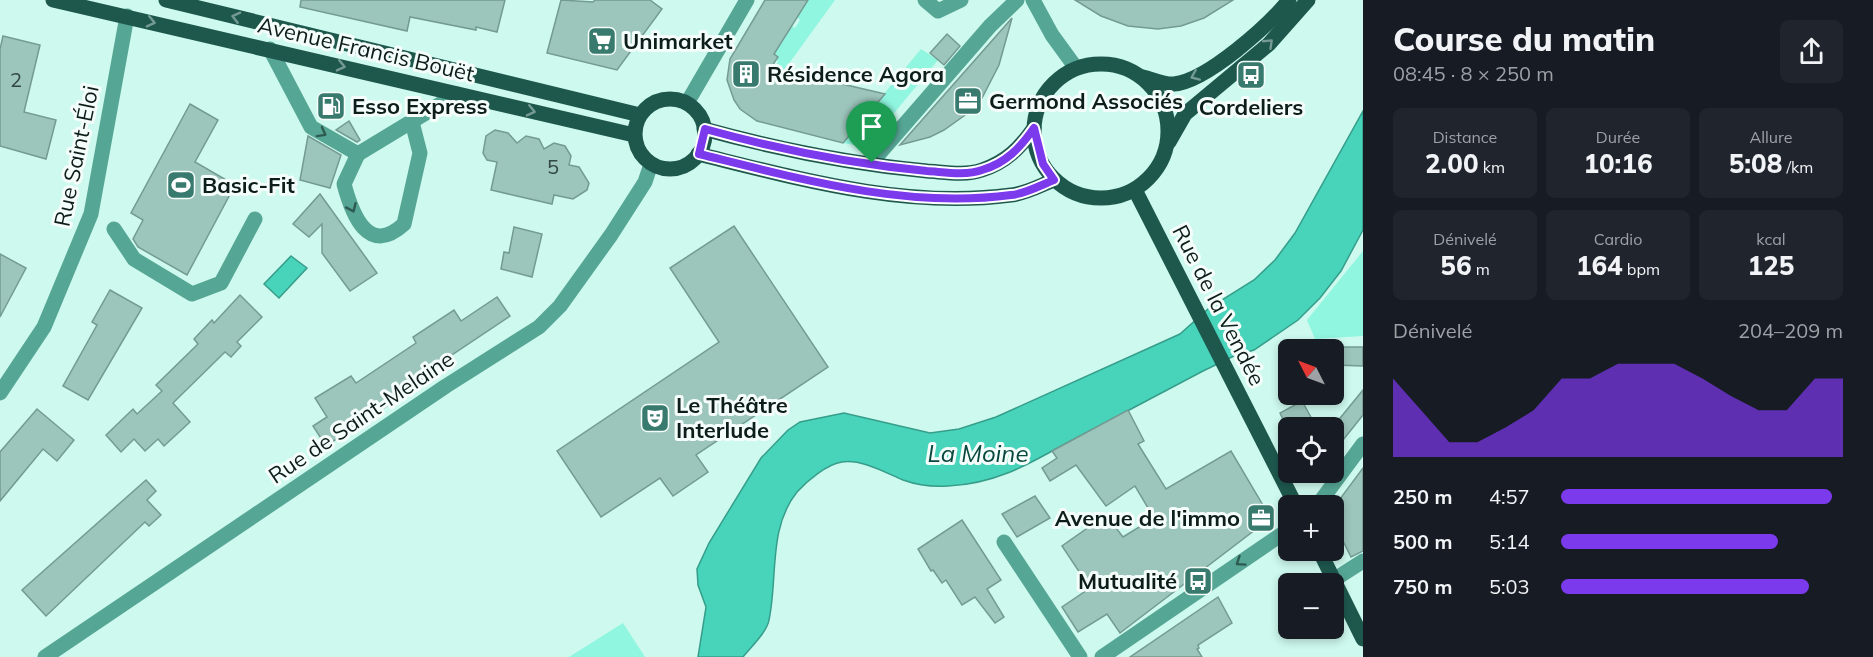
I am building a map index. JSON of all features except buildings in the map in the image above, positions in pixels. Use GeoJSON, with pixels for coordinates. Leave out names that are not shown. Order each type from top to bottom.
{"type":"FeatureCollection","features":[{"type":"Feature","properties":{"kind":"main road","name":"Avenue Francis Bouët"},"geometry":{"type":"LineString","coordinates":[[53,0],[634,135]]}},
{"type":"Feature","properties":{"kind":"main road","name":"Avenue Francis Bouët"},"geometry":{"type":"LineString","coordinates":[[166,0],[640,115]]}},
{"type":"Feature","properties":{"kind":"main road"},"geometry":{"type":"LineString","coordinates":[[1289,0],[1277,15],[1243,46],[1207,71],[1174,84],[1143,77],[1128,68],[1111,64],[1076,68],[1059,78],[1046,92],[1036,110],[1034,128],[1043,164],[1054,180],[1079,195],[1095,198],[1109,199],[1135,190],[1158,169],[1169,142],[1185,114],[1269,44],[1308,0]]}},
{"type":"Feature","properties":{"kind":"main road"},"geometry":{"type":"LineString","coordinates":[[1143,77],[1163,106],[1168,121],[1169,142]]}},
{"type":"Feature","properties":{"kind":"main road"},"geometry":{"type":"LineString","coordinates":[[666,99],[687,103],[702,119],[705,129],[699,154],[682,167],[672,169],[651,164],[637,147],[634,135],[640,115],[656,102],[666,99]]}},
{"type":"Feature","properties":{"kind":"main road"},"geometry":{"type":"LineString","coordinates":[[705,129],[758,144],[872,163],[956,173],[979,171],[1000,163],[1019,150],[1034,128]]}},
{"type":"Feature","properties":{"kind":"main road"},"geometry":{"type":"LineString","coordinates":[[699,154],[865,192],[940,199],[1014,195],[1054,180]]}},
{"type":"Feature","properties":{"kind":"main road","name":"Rue de la Vendée"},"geometry":{"type":"LineString","coordinates":[[1135,190],[1290,495]]}},
{"type":"Feature","properties":{"kind":"main road"},"geometry":{"type":"LineString","coordinates":[[1344,603],[1363,639]]}},
{"type":"Feature","properties":{"kind":"street"},"geometry":{"type":"LineString","coordinates":[[925,0],[938,11],[961,0]]}},
{"type":"Feature","properties":{"kind":"street"},"geometry":{"type":"LineString","coordinates":[[872,163],[944,79],[1017,0]]}},
{"type":"Feature","properties":{"kind":"street"},"geometry":{"type":"LineString","coordinates":[[1033,0],[1052,35],[1076,68]]}},
{"type":"Feature","properties":{"kind":"street"},"geometry":{"type":"LineString","coordinates":[[687,103],[743,1]]}},
{"type":"Feature","properties":{"kind":"street","name":"Rue Saint-Éloi"},"geometry":{"type":"LineString","coordinates":[[0,393],[44,327],[91,214],[127,16]]}},
{"type":"Feature","properties":{"kind":"street"},"geometry":{"type":"LineString","coordinates":[[270,50],[311,127],[358,154]]}},
{"type":"Feature","properties":{"kind":"street"},"geometry":{"type":"LineString","coordinates":[[412,122],[420,153],[405,224],[397,231],[383,236],[370,234],[358,222],[348,201],[344,184],[358,154],[457,94]]}},
{"type":"Feature","properties":{"kind":"street","name":"Rue de Saint-Melaine"},"geometry":{"type":"LineString","coordinates":[[45,657],[446,386],[538,327],[560,306],[611,235],[645,182],[651,164]]}},
{"type":"Feature","properties":{"kind":"street"},"geometry":{"type":"LineString","coordinates":[[114,229],[134,259],[192,294],[221,283],[255,219]]}},
{"type":"Feature","properties":{"kind":"street"},"geometry":{"type":"LineString","coordinates":[[1325,495],[1363,444]]}},
{"type":"Feature","properties":{"kind":"street"},"geometry":{"type":"LineString","coordinates":[[1102,657],[1278,537]]}},
{"type":"Feature","properties":{"kind":"street"},"geometry":{"type":"LineString","coordinates":[[1004,542],[1080,657]]}},
{"type":"Feature","properties":{"kind":"street"},"geometry":{"type":"LineString","coordinates":[[1344,573],[1363,561]]}},
{"type":"Feature","properties":{"kind":"shaded area"},"geometry":{"type":"Polygon","coordinates":[[[808,0],[835,0],[785,69],[798,73],[795,84],[768,76],[778,62],[774,54],[792,26],[795,28],[800,20],[797,17],[808,0]]]}},
{"type":"Feature","properties":{"kind":"shaded area"},"geometry":{"type":"Polygon","coordinates":[[[921,49],[938,60],[866,147],[843,143],[921,49]]]}},
{"type":"Feature","properties":{"kind":"shaded area"},"geometry":{"type":"Polygon","coordinates":[[[1363,251],[1363,336],[1315,339],[1307,320],[1363,251]]]}},
{"type":"Feature","properties":{"kind":"shaded area"},"geometry":{"type":"Polygon","coordinates":[[[623,623],[645,657],[569,657],[623,623]]]}},
{"type":"Feature","properties":{"kind":"water","name":"La Moine"},"geometry":{"type":"Polygon","coordinates":[[[1363,111],[1363,230],[1341,271],[1320,298],[1298,320],[1254,350],[1234,356],[1203,371],[1035,460],[994,478],[964,485],[937,486],[908,482],[874,467],[858,463],[836,463],[824,469],[797,492],[782,521],[778,537],[772,604],[768,625],[762,634],[743,657],[698,657],[706,607],[698,585],[697,569],[709,543],[761,458],[788,430],[800,422],[844,413],[930,433],[959,429],[996,417],[1180,334],[1209,308],[1254,280],[1275,260],[1295,233],[1363,111]]]}},
{"type":"Feature","properties":{"kind":"water"},"geometry":{"type":"Polygon","coordinates":[[[291,256],[307,268],[279,298],[264,284],[291,256]]]}},
{"type":"Feature","properties":{"kind":"place","name":"Unimarket"},"geometry":{"type":"Point","coordinates":[602,41]}},
{"type":"Feature","properties":{"kind":"place","name":"Résidence Agora"},"geometry":{"type":"Point","coordinates":[746,74]}},
{"type":"Feature","properties":{"kind":"place","name":"Cordeliers"},"geometry":{"type":"Point","coordinates":[1251,75]}},
{"type":"Feature","properties":{"kind":"place","name":"Germond Associés"},"geometry":{"type":"Point","coordinates":[968,101]}},
{"type":"Feature","properties":{"kind":"place","name":"Esso Express"},"geometry":{"type":"Point","coordinates":[331,106]}},
{"type":"Feature","properties":{"kind":"place","name":"Basic-Fit"},"geometry":{"type":"Point","coordinates":[181,185]}},
{"type":"Feature","properties":{"kind":"place","name":"Le Théâtre Interlude"},"geometry":{"type":"Point","coordinates":[655,418]}},
{"type":"Feature","properties":{"kind":"place","name":"Avenue de l'immo"},"geometry":{"type":"Point","coordinates":[1261,518]}},
{"type":"Feature","properties":{"kind":"place","name":"Mutualité"},"geometry":{"type":"Point","coordinates":[1198,581]}},
{"type":"Feature","properties":{"kind":"route"},"geometry":{"type":"LineString","coordinates":[[1034,128],[1036,145],[1043,164],[1054,180],[1014,195],[940,199],[865,192],[699,154],[705,129],[758,144],[872,163],[904,169],[956,173],[979,171],[1000,163],[1019,150],[1034,128]]}}]}
